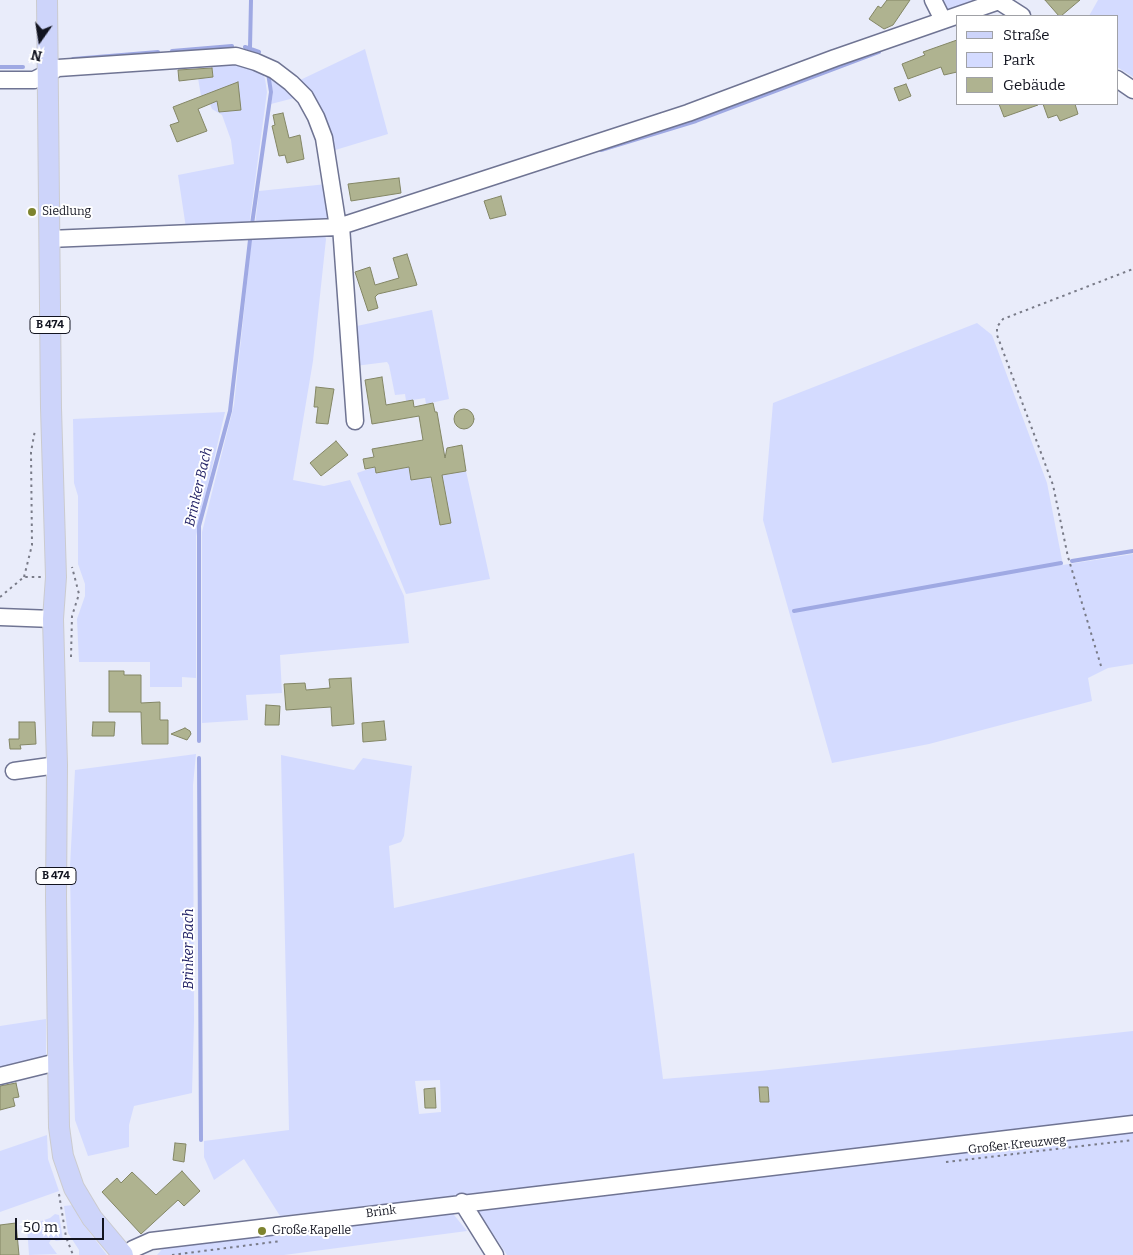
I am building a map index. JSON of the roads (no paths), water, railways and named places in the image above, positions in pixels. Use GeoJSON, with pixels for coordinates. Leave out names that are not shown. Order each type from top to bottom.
{"type":"FeatureCollection","features":[{"type":"Feature","properties":{"kind":"main road","name":"B 474"},"geometry":{"type":"LineString","coordinates":[[47,0],[49,239],[56,577],[53,619],[58,766],[57,1062],[59,1127],[68,1172],[85,1209],[125,1255]]}},
{"type":"Feature","properties":{"kind":"street"},"geometry":{"type":"LineString","coordinates":[[933,0],[943,20]]}},
{"type":"Feature","properties":{"kind":"street"},"geometry":{"type":"LineString","coordinates":[[957,15],[998,0],[1020,15]]}},
{"type":"Feature","properties":{"kind":"street"},"geometry":{"type":"LineString","coordinates":[[49,239],[339,226],[688,113],[956,15]]}},
{"type":"Feature","properties":{"kind":"street"},"geometry":{"type":"LineString","coordinates":[[0,80],[34,80],[58,68],[236,56],[274,70],[291,83],[305,97],[324,138],[339,226],[355,421]]}},
{"type":"Feature","properties":{"kind":"street"},"geometry":{"type":"LineString","coordinates":[[1118,80],[1133,90]]}},
{"type":"Feature","properties":{"kind":"street"},"geometry":{"type":"LineString","coordinates":[[0,617],[53,619]]}},
{"type":"Feature","properties":{"kind":"street"},"geometry":{"type":"LineString","coordinates":[[14,771],[58,766]]}},
{"type":"Feature","properties":{"kind":"street"},"geometry":{"type":"LineString","coordinates":[[0,1076],[57,1062]]}},
{"type":"Feature","properties":{"kind":"street","name":"Brink"},"geometry":{"type":"LineString","coordinates":[[125,1255],[132,1249],[151,1241],[462,1202],[1133,1124]]}},
{"type":"Feature","properties":{"kind":"street"},"geometry":{"type":"LineString","coordinates":[[462,1202],[495,1255]]}},
{"type":"Feature","properties":{"kind":"waterway"},"geometry":{"type":"LineString","coordinates":[[250,48],[251,0]]}},
{"type":"Feature","properties":{"kind":"waterway","name":"Brinker Bach"},"geometry":{"type":"LineString","coordinates":[[172,51],[232,46]]}},
{"type":"Feature","properties":{"kind":"waterway","name":"Brinker Bach"},"geometry":{"type":"LineString","coordinates":[[245,47],[259,52]]}},
{"type":"Feature","properties":{"kind":"waterway","name":"Brinker Bach"},"geometry":{"type":"LineString","coordinates":[[73,59],[158,52]]}},
{"type":"Feature","properties":{"kind":"waterway"},"geometry":{"type":"LineString","coordinates":[[601,150],[696,121],[879,52]]}},
{"type":"Feature","properties":{"kind":"waterway","name":"Brinker Bach"},"geometry":{"type":"LineString","coordinates":[[0,67],[23,67]]}},
{"type":"Feature","properties":{"kind":"waterway","name":"Brinker Bach"},"geometry":{"type":"LineString","coordinates":[[252,224],[271,92],[268,73]]}},
{"type":"Feature","properties":{"kind":"waterway","name":"Brinker Bach"},"geometry":{"type":"LineString","coordinates":[[199,741],[199,526],[230,411],[250,240]]}},
{"type":"Feature","properties":{"kind":"waterway"},"geometry":{"type":"LineString","coordinates":[[1072,561],[1133,551]]}},
{"type":"Feature","properties":{"kind":"waterway"},"geometry":{"type":"LineString","coordinates":[[794,611],[1061,563]]}},
{"type":"Feature","properties":{"kind":"waterway","name":"Brinker Bach"},"geometry":{"type":"LineString","coordinates":[[199,758],[201,1140]]}},
{"type":"Feature","properties":{"kind":"place","name":"Siedlung"},"geometry":{"type":"Point","coordinates":[32,212]}},
{"type":"Feature","properties":{"kind":"place","name":"Große Kapelle"},"geometry":{"type":"Point","coordinates":[262,1231]}}]}
